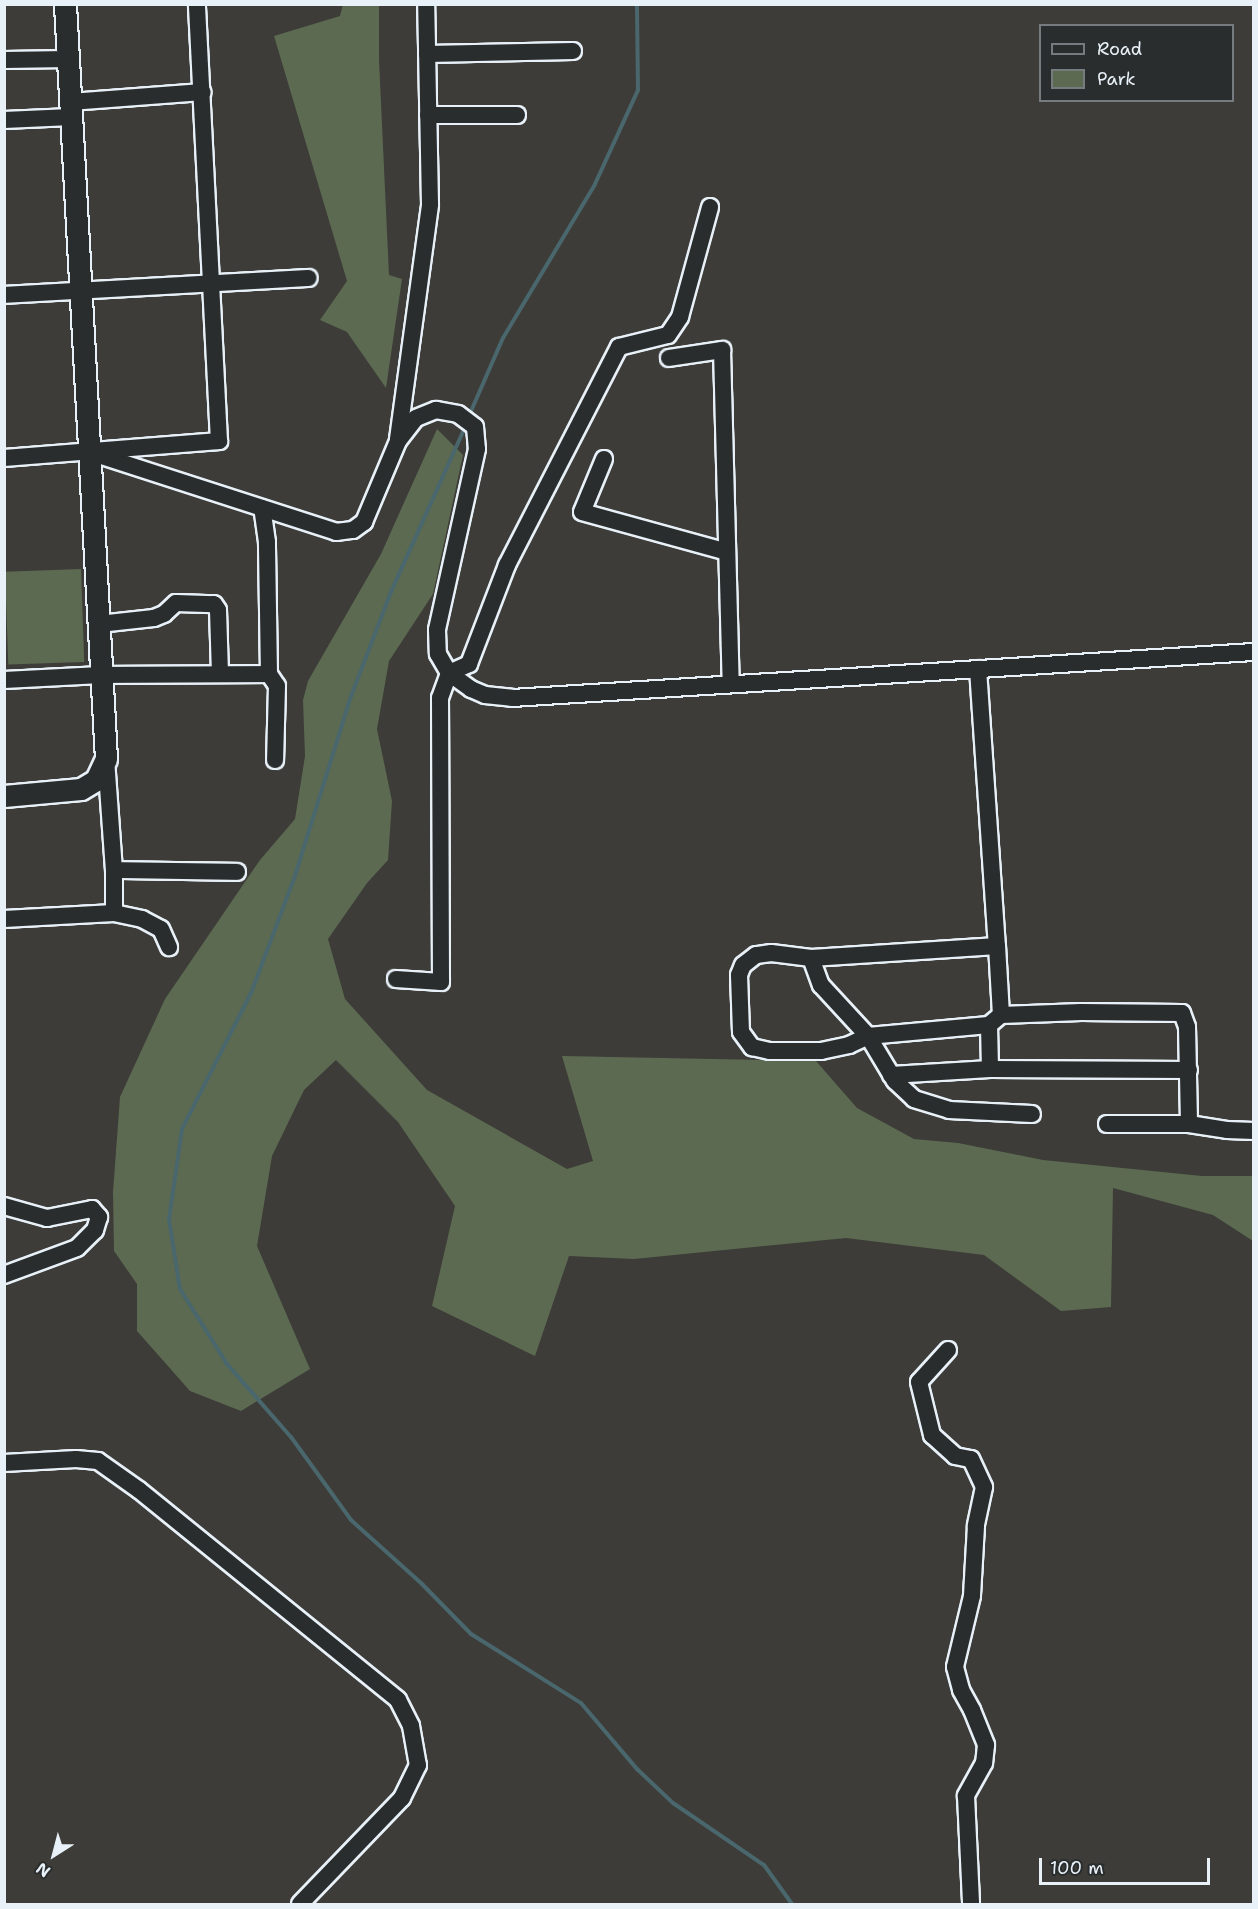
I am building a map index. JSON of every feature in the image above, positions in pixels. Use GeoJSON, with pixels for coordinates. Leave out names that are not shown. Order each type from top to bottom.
{"type":"FeatureCollection","features":[{"type":"Feature","properties":{"kind":"main road"},"geometry":{"type":"LineString","coordinates":[[4,796],[81,789],[96,780],[106,759],[65,4]]}},
{"type":"Feature","properties":{"kind":"street"},"geometry":{"type":"LineString","coordinates":[[4,458],[219,441],[197,4]]}},
{"type":"Feature","properties":{"kind":"street"},"geometry":{"type":"LineString","coordinates":[[89,452],[336,532],[353,530],[364,522],[398,441],[430,204],[426,4]]}},
{"type":"Feature","properties":{"kind":"street"},"geometry":{"type":"LineString","coordinates":[[427,54],[573,51]]}},
{"type":"Feature","properties":{"kind":"street"},"geometry":{"type":"LineString","coordinates":[[4,60],[68,59]]}},
{"type":"Feature","properties":{"kind":"street"},"geometry":{"type":"LineString","coordinates":[[4,120],[203,92]]}},
{"type":"Feature","properties":{"kind":"street"},"geometry":{"type":"LineString","coordinates":[[428,115],[517,115]]}},
{"type":"Feature","properties":{"kind":"street"},"geometry":{"type":"LineString","coordinates":[[396,979],[441,982],[440,698],[449,673],[469,664],[507,565],[619,347],[668,335],[680,317],[710,207]]}},
{"type":"Feature","properties":{"kind":"street"},"geometry":{"type":"LineString","coordinates":[[4,296],[309,278]]}},
{"type":"Feature","properties":{"kind":"street"},"geometry":{"type":"LineString","coordinates":[[669,358],[722,350],[731,684]]}},
{"type":"Feature","properties":{"kind":"street"},"geometry":{"type":"LineString","coordinates":[[398,441],[416,418],[436,411],[458,414],[475,427],[477,449],[437,630],[438,654],[449,673],[485,695],[512,698],[1254,652]]}},
{"type":"Feature","properties":{"kind":"street"},"geometry":{"type":"LineString","coordinates":[[604,459],[582,512],[727,552]]}},
{"type":"Feature","properties":{"kind":"street"},"geometry":{"type":"LineString","coordinates":[[262,508],[267,542],[269,674],[277,686],[275,760]]}},
{"type":"Feature","properties":{"kind":"street"},"geometry":{"type":"LineString","coordinates":[[99,624],[154,618],[164,614],[176,603],[214,604],[218,610],[220,674]]}},
{"type":"Feature","properties":{"kind":"street"},"geometry":{"type":"LineString","coordinates":[[978,669],[997,946],[995,1020],[990,1069]]}},
{"type":"Feature","properties":{"kind":"street"},"geometry":{"type":"LineString","coordinates":[[4,680],[101,675],[269,674]]}},
{"type":"Feature","properties":{"kind":"street"},"geometry":{"type":"LineString","coordinates":[[106,759],[114,870],[114,913]]}},
{"type":"Feature","properties":{"kind":"street"},"geometry":{"type":"LineString","coordinates":[[114,870],[237,872]]}},
{"type":"Feature","properties":{"kind":"street"},"geometry":{"type":"LineString","coordinates":[[4,919],[114,913],[142,919],[161,929],[169,947]]}},
{"type":"Feature","properties":{"kind":"street"},"geometry":{"type":"LineString","coordinates":[[997,946],[811,958],[771,953],[756,954],[748,958],[739,975],[741,1032],[752,1047],[770,1051],[820,1052],[849,1045],[868,1036],[995,1020],[1176,1011],[1182,1013],[1186,1019],[1189,1124]]}},
{"type":"Feature","properties":{"kind":"street"},"geometry":{"type":"LineString","coordinates":[[811,958],[821,985],[868,1036],[891,1075],[914,1099],[949,1110],[1032,1114]]}},
{"type":"Feature","properties":{"kind":"street"},"geometry":{"type":"LineString","coordinates":[[891,1075],[990,1069],[1189,1070]]}},
{"type":"Feature","properties":{"kind":"street"},"geometry":{"type":"LineString","coordinates":[[1107,1124],[1189,1124],[1227,1130],[1254,1131]]}},
{"type":"Feature","properties":{"kind":"street"},"geometry":{"type":"LineString","coordinates":[[4,1206],[47,1218],[92,1209],[99,1217],[96,1230],[77,1248],[4,1275]]}},
{"type":"Feature","properties":{"kind":"street"},"geometry":{"type":"LineString","coordinates":[[948,1350],[919,1382],[932,1435],[955,1456],[971,1460],[984,1487],[976,1526],[972,1596],[955,1667],[961,1690],[986,1745],[984,1763],[966,1796],[971,1905]]}},
{"type":"Feature","properties":{"kind":"street"},"geometry":{"type":"LineString","coordinates":[[4,1463],[76,1459],[98,1461],[139,1490],[398,1700],[411,1726],[418,1765],[402,1798],[300,1905]]}},
{"type":"Feature","properties":{"kind":"green space"},"geometry":{"type":"Polygon","coordinates":[[[343,4],[379,5],[379,60],[389,275],[402,279],[386,388],[347,332],[320,320],[347,281],[274,36],[340,16],[343,4]]]}},
{"type":"Feature","properties":{"kind":"green space"},"geometry":{"type":"Polygon","coordinates":[[[437,429],[463,455],[433,594],[389,661],[377,729],[392,801],[388,860],[367,883],[328,939],[345,999],[427,1090],[567,1169],[593,1161],[562,1056],[816,1061],[857,1108],[914,1139],[958,1143],[1043,1160],[1202,1176],[1253,1176],[1253,1241],[1213,1215],[1113,1188],[1111,1307],[1061,1311],[984,1255],[846,1238],[634,1259],[569,1256],[535,1356],[432,1306],[455,1206],[398,1122],[336,1060],[304,1090],[272,1156],[257,1246],[310,1369],[241,1411],[190,1391],[137,1331],[137,1284],[114,1251],[113,1192],[120,1097],[165,999],[260,860],[295,819],[305,756],[303,700],[308,681],[381,554],[437,429]]]}},
{"type":"Feature","properties":{"kind":"green space"},"geometry":{"type":"Polygon","coordinates":[[[81,569],[84,662],[8,665],[5,572],[81,569]]]}},
{"type":"Feature","properties":{"kind":"waterway"},"geometry":{"type":"LineString","coordinates":[[468,418],[503,338],[595,184],[638,90],[637,4]]}},
{"type":"Feature","properties":{"kind":"waterway"},"geometry":{"type":"LineString","coordinates":[[466,425],[391,592],[351,696],[295,876],[251,993],[182,1129],[169,1219],[180,1289],[227,1364],[291,1437],[351,1520],[422,1584],[471,1634],[581,1703],[637,1769],[673,1803],[764,1865],[792,1904]]}}]}
